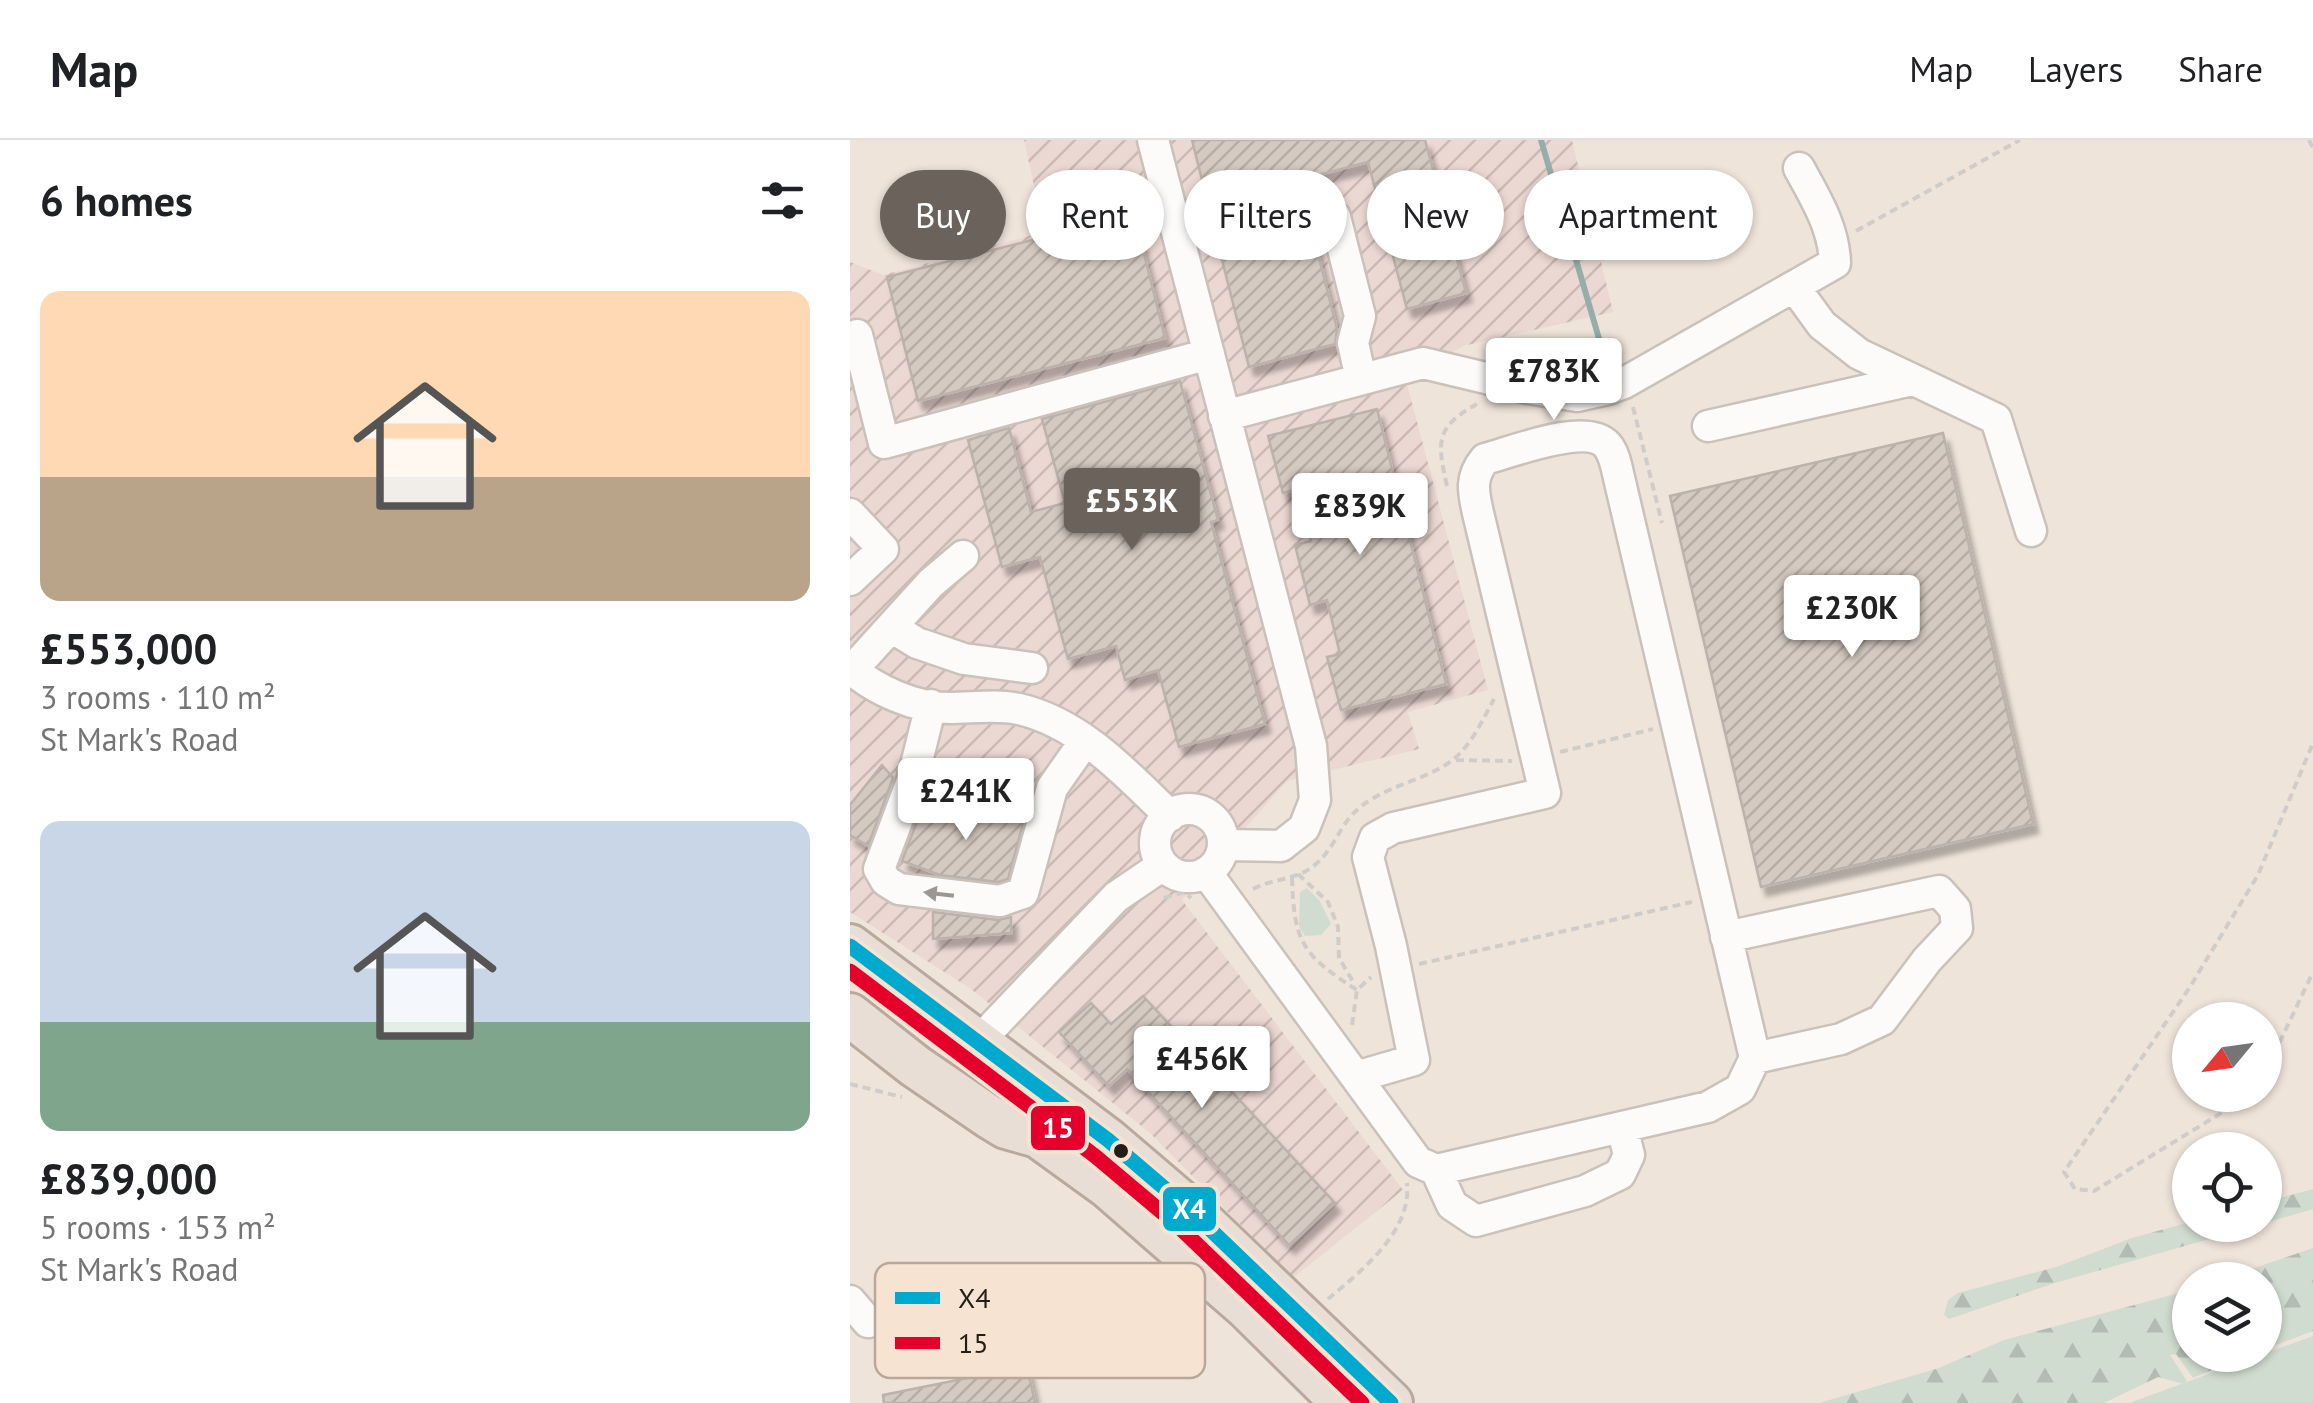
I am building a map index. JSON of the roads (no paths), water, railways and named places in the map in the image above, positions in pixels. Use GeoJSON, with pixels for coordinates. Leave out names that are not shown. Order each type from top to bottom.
{"type":"FeatureCollection","features":[{"type":"Feature","properties":{"kind":"highway"},"geometry":{"type":"LineString","coordinates":[[850,946],[1108,1140],[1190,1210],[1391,1403]]}},
{"type":"Feature","properties":{"kind":"highway"},"geometry":{"type":"LineString","coordinates":[[850,1015],[915,1083],[1006,1127],[1038,1136]]}},
{"type":"Feature","properties":{"kind":"highway"},"geometry":{"type":"LineString","coordinates":[[915,1083],[978,1042]]}},
{"type":"Feature","properties":{"kind":"highway"},"geometry":{"type":"LineString","coordinates":[[978,1042],[973,1062],[978,1074],[1019,1109],[1038,1136],[1155,1226],[1195,1263]]}},
{"type":"Feature","properties":{"kind":"highway"},"geometry":{"type":"LineString","coordinates":[[1205,1273],[1344,1403]]}},
{"type":"Feature","properties":{"kind":"street"},"geometry":{"type":"LineString","coordinates":[[1153,140],[1311,746],[1316,789],[1304,828],[1281,846],[1223,845]]}},
{"type":"Feature","properties":{"kind":"street"},"geometry":{"type":"LineString","coordinates":[[1224,416],[1423,364],[1577,396],[1627,391],[1795,288],[1835,253],[1824,214],[1799,168]]}},
{"type":"Feature","properties":{"kind":"street"},"geometry":{"type":"LineString","coordinates":[[1346,260],[1360,316],[1353,343],[1361,379]]}},
{"type":"Feature","properties":{"kind":"street"},"geometry":{"type":"LineString","coordinates":[[1795,288],[1822,326],[1859,354],[1996,419],[2031,531]]}},
{"type":"Feature","properties":{"kind":"street"},"geometry":{"type":"LineString","coordinates":[[850,342],[858,336],[884,444],[1208,354]]}},
{"type":"Feature","properties":{"kind":"street"},"geometry":{"type":"LineString","coordinates":[[1708,426],[1912,380]]}},
{"type":"Feature","properties":{"kind":"street"},"geometry":{"type":"LineString","coordinates":[[1206,872],[1418,1162],[1436,1170],[1708,1107],[1740,1089],[1755,1058],[1614,459],[1606,444],[1593,436],[1575,435],[1485,459],[1476,470],[1472,486],[1545,793],[1393,828],[1375,838],[1368,857],[1414,1060],[1356,1077]]}},
{"type":"Feature","properties":{"kind":"street"},"geometry":{"type":"LineString","coordinates":[[850,514],[883,550],[850,580]]}},
{"type":"Feature","properties":{"kind":"street"},"geometry":{"type":"LineString","coordinates":[[963,556],[931,583],[851,669],[863,680],[906,700],[1020,710],[1060,724],[1086,741],[1170,816]]}},
{"type":"Feature","properties":{"kind":"street"},"geometry":{"type":"LineString","coordinates":[[891,627],[917,643],[964,660],[1032,668]]}},
{"type":"Feature","properties":{"kind":"street"},"geometry":{"type":"LineString","coordinates":[[931,705],[912,781],[879,869],[886,881],[899,889],[1000,901],[1024,893],[1052,788],[1086,741]]}},
{"type":"Feature","properties":{"kind":"street"},"geometry":{"type":"LineString","coordinates":[[1190,809],[1218,824],[1223,845],[1217,863],[1206,872],[1179,876],[1163,865],[1155,843],[1162,823],[1170,816],[1190,809]]}},
{"type":"Feature","properties":{"kind":"street"},"geometry":{"type":"LineString","coordinates":[[978,1042],[1116,898],[1163,865]]}},
{"type":"Feature","properties":{"kind":"street"},"geometry":{"type":"LineString","coordinates":[[1726,937],[1939,891],[1955,909],[1957,928],[1927,960],[1882,1020],[1841,1039],[1755,1058]]}},
{"type":"Feature","properties":{"kind":"street"},"geometry":{"type":"LineString","coordinates":[[1436,1170],[1452,1205],[1476,1220],[1585,1191],[1620,1174],[1629,1156],[1622,1127]]}},
{"type":"Feature","properties":{"kind":"waterway"},"geometry":{"type":"LineString","coordinates":[[1541,140],[1600,342]]}}]}
